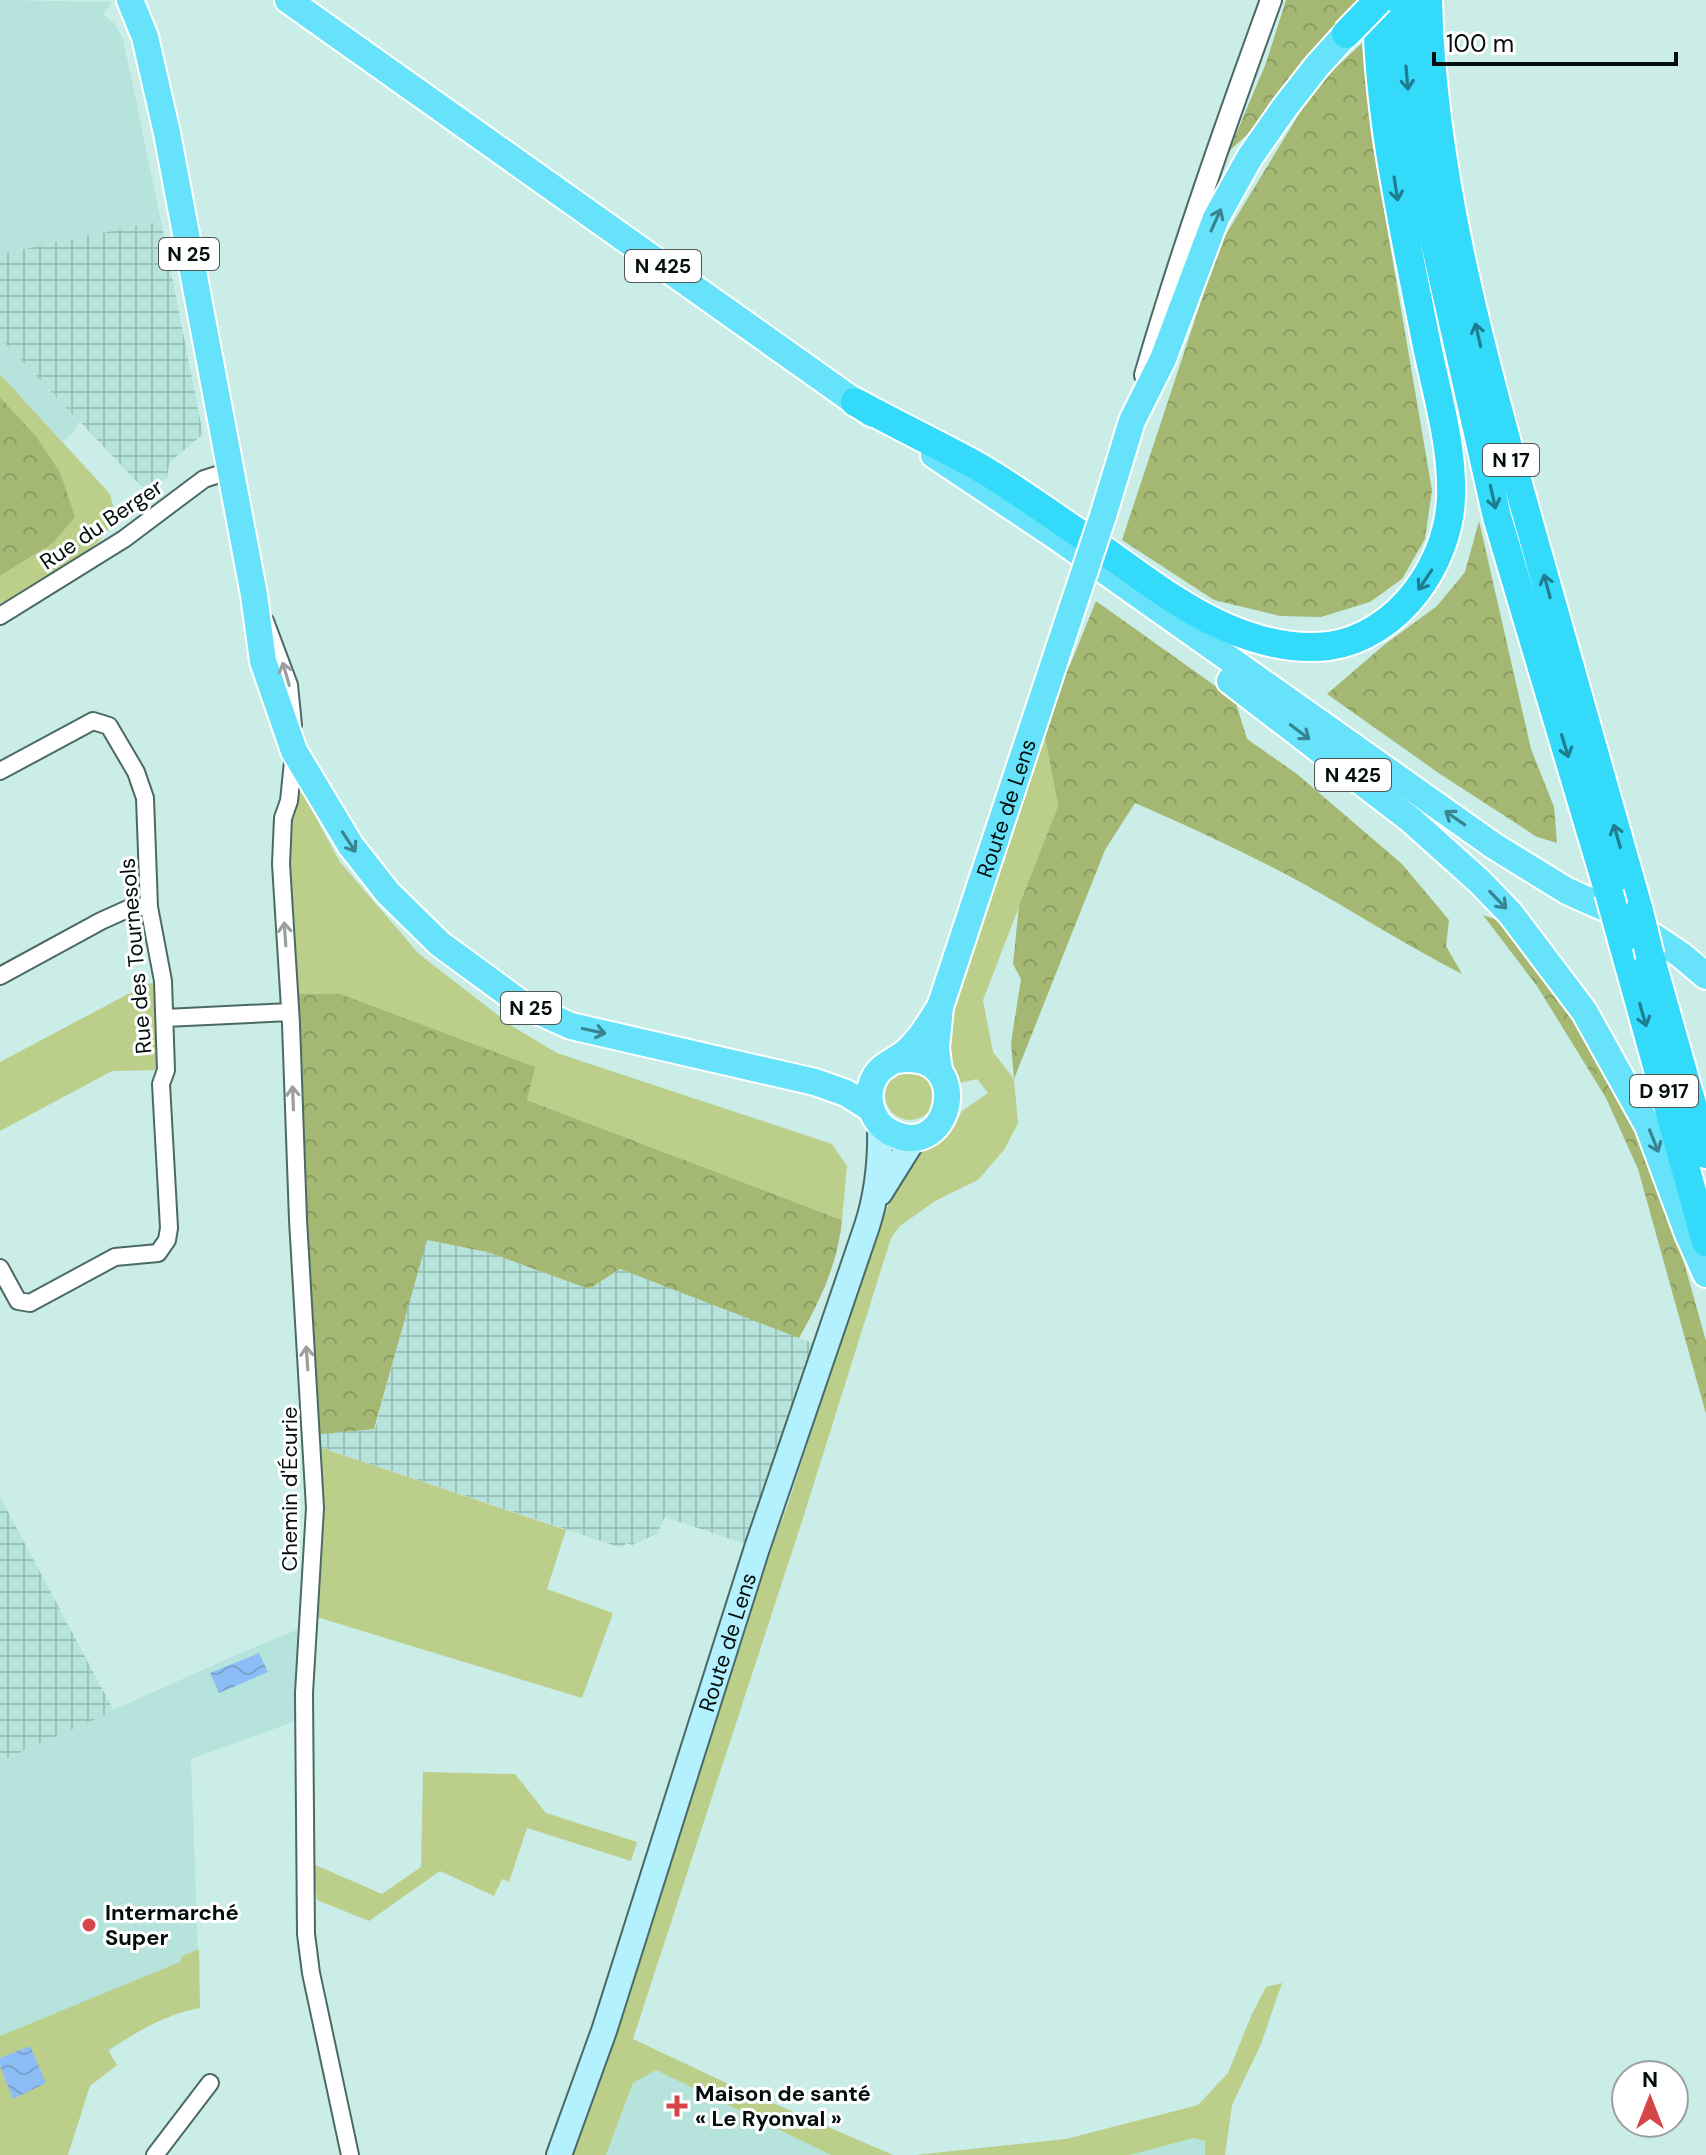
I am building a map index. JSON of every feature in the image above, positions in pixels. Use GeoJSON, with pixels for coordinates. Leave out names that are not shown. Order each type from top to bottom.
{"type":"FeatureCollection","features":[{"type":"Feature","properties":{"kind":"highway"},"geometry":{"type":"LineString","coordinates":[[855,402],[979,467],[1222,626],[1278,644],[1329,646],[1361,636],[1382,623],[1419,590],[1431,571],[1443,546],[1451,497],[1443,424],[1398,203],[1388,137],[1378,0]]}},
{"type":"Feature","properties":{"kind":"highway"},"geometry":{"type":"LineString","coordinates":[[1346,34],[1378,0]]}},
{"type":"Feature","properties":{"kind":"highway","name":"N 17"},"geometry":{"type":"LineString","coordinates":[[1404,0],[1406,77],[1422,185],[1497,517],[1609,893]]}},
{"type":"Feature","properties":{"kind":"highway","name":"N 17"},"geometry":{"type":"LineString","coordinates":[[1428,0],[1436,111],[1444,170],[1479,341],[1639,911]]}},
{"type":"Feature","properties":{"kind":"highway","name":"D 917"},"geometry":{"type":"LineString","coordinates":[[1609,893],[1706,1242]]}},
{"type":"Feature","properties":{"kind":"highway","name":"D 917"},"geometry":{"type":"LineString","coordinates":[[1639,911],[1706,1154]]}},
{"type":"Feature","properties":{"kind":"main road","name":"N 425"},"geometry":{"type":"LineString","coordinates":[[288,0],[855,402],[1054,535],[1494,846],[1567,891],[1621,915],[1681,955],[1706,976]]}},
{"type":"Feature","properties":{"kind":"main road","name":"N 25"},"geometry":{"type":"LineString","coordinates":[[136,2],[167,133],[254,595],[263,661],[294,751],[351,846],[388,893],[440,944],[522,1004],[571,1026],[815,1082],[846,1093],[875,1116]]}},
{"type":"Feature","properties":{"kind":"main road","name":"Route de Lens"},"geometry":{"type":"LineString","coordinates":[[940,1007],[1132,421],[1163,359],[1200,258],[1232,186],[1292,97],[1346,34]]}},
{"type":"Feature","properties":{"kind":"main road","name":"N 425"},"geometry":{"type":"LineString","coordinates":[[855,402],[1043,547],[1313,742],[1411,820],[1479,881],[1510,913],[1584,1011],[1648,1126],[1706,1274]]}},
{"type":"Feature","properties":{"kind":"main road"},"geometry":{"type":"LineString","coordinates":[[940,1007],[936,1048],[939,1071],[947,1084],[945,1115],[933,1129],[915,1137],[896,1136],[875,1116],[869,1098],[874,1078],[912,1047],[940,1007]]}},
{"type":"Feature","properties":{"kind":"main road"},"geometry":{"type":"LineString","coordinates":[[897,1060],[920,1060],[939,1071]]}},
{"type":"Feature","properties":{"kind":"main road","name":"Route de Lens"},"geometry":{"type":"LineString","coordinates":[[559,2155],[604,2031],[757,1548],[875,1202],[881,1161],[875,1116]]}},
{"type":"Feature","properties":{"kind":"main road"},"geometry":{"type":"LineString","coordinates":[[875,1202],[915,1137]]}},
{"type":"Feature","properties":{"kind":"street"},"geometry":{"type":"LineString","coordinates":[[1132,421],[1176,271],[1271,0]]}},
{"type":"Feature","properties":{"kind":"street","name":"Rue du Berger"},"geometry":{"type":"LineString","coordinates":[[0,616],[124,539],[204,479],[229,471]]}},
{"type":"Feature","properties":{"kind":"street","name":"Rue des Tournesols"},"geometry":{"type":"LineString","coordinates":[[0,771],[93,721],[109,726],[136,772],[145,798],[149,907],[163,981],[166,1070],[161,1084],[169,1228],[167,1240],[158,1253],[115,1257],[30,1303],[18,1301],[0,1268]]}},
{"type":"Feature","properties":{"kind":"street","name":"Chemin d'Écurie"},"geometry":{"type":"LineString","coordinates":[[294,751],[289,801],[283,818],[281,864],[315,1508],[304,1693],[306,1934],[311,1973],[350,2155]]}},
{"type":"Feature","properties":{"kind":"street"},"geometry":{"type":"LineString","coordinates":[[289,801],[302,792],[320,793]]}},
{"type":"Feature","properties":{"kind":"street"},"geometry":{"type":"LineString","coordinates":[[0,976],[101,921],[132,907],[149,907]]}},
{"type":"Feature","properties":{"kind":"street"},"geometry":{"type":"LineString","coordinates":[[165,1018],[290,1012]]}},
{"type":"Feature","properties":{"kind":"street"},"geometry":{"type":"LineString","coordinates":[[155,2155],[210,2083]]}},
{"type":"Feature","properties":{"kind":"shaded area"},"geometry":{"type":"Polygon","coordinates":[[[0,0],[112,2],[103,14],[115,24],[123,39],[161,221],[0,254],[0,0]]]}},
{"type":"Feature","properties":{"kind":"shaded area"},"geometry":{"type":"Polygon","coordinates":[[[161,221],[203,434],[169,463],[167,479],[142,487],[0,338],[0,254],[161,221]]]}},
{"type":"Feature","properties":{"kind":"shaded area"},"geometry":{"type":"Polygon","coordinates":[[[0,338],[80,421],[70,436],[62,441],[0,374],[0,338]]]}},
{"type":"Feature","properties":{"kind":"shaded area"},"geometry":{"type":"Polygon","coordinates":[[[426,1240],[487,1252],[589,1289],[620,1269],[813,1343],[793,1448],[757,1548],[665,1517],[657,1534],[632,1545],[626,1543],[622,1548],[313,1445],[313,1435],[375,1429],[426,1240]]]}},
{"type":"Feature","properties":{"kind":"shaded area"},"geometry":{"type":"Polygon","coordinates":[[[0,1497],[114,1711],[0,1761],[0,1497]]]}},
{"type":"Feature","properties":{"kind":"shaded area"},"geometry":{"type":"Polygon","coordinates":[[[309,1625],[304,1718],[191,1759],[200,2008],[181,2011],[147,2026],[0,2123],[0,1761],[309,1625]]]}},
{"type":"Feature","properties":{"kind":"shaded area","name":"Maison de santé « Le Ryonval »"},"geometry":{"type":"Polygon","coordinates":[[[656,2070],[831,2155],[606,2155],[633,2083],[656,2070]]]}},
{"type":"Feature","properties":{"kind":"shaded area"},"geometry":{"type":"Polygon","coordinates":[[[1194,2138],[1205,2141],[1205,2155],[1130,2155],[1194,2138]]]}},
{"type":"Feature","properties":{"kind":"green space"},"geometry":{"type":"Polygon","coordinates":[[[1286,0],[1361,0],[1307,60],[1249,133],[1229,151],[1266,63],[1286,0]]]}},
{"type":"Feature","properties":{"kind":"green space"},"geometry":{"type":"Polygon","coordinates":[[[1362,43],[1371,134],[1432,490],[1425,539],[1402,579],[1370,602],[1321,617],[1280,616],[1214,600],[1122,540],[1220,244],[1316,86],[1362,43]]]}},
{"type":"Feature","properties":{"kind":"green space"},"geometry":{"type":"Polygon","coordinates":[[[0,374],[110,494],[114,513],[106,532],[81,557],[0,604],[0,576],[53,543],[74,517],[60,472],[36,436],[0,397],[0,374]]]}},
{"type":"Feature","properties":{"kind":"green space"},"geometry":{"type":"Polygon","coordinates":[[[0,397],[36,436],[60,472],[75,517],[53,543],[0,576],[0,397]]]}},
{"type":"Feature","properties":{"kind":"green space"},"geometry":{"type":"Polygon","coordinates":[[[1479,521],[1531,749],[1554,807],[1557,843],[1537,837],[1440,774],[1327,694],[1384,645],[1437,606],[1465,572],[1479,521]]]}},
{"type":"Feature","properties":{"kind":"green space"},"geometry":{"type":"Polygon","coordinates":[[[1096,601],[1235,700],[1247,739],[1297,774],[1402,864],[1449,920],[1446,946],[1462,974],[1291,877],[1135,803],[1105,850],[1014,1079],[1011,1043],[1021,979],[1013,964],[1019,906],[1058,806],[1044,732],[1062,677],[1070,665],[1096,601]]]}},
{"type":"Feature","properties":{"kind":"green space"},"geometry":{"type":"Polygon","coordinates":[[[1044,732],[1058,806],[983,1000],[993,1052],[1014,1079],[1018,1123],[1004,1150],[978,1180],[935,1201],[900,1226],[891,1238],[633,2039],[893,2155],[831,2155],[656,2070],[633,2083],[606,2155],[571,2155],[602,2072],[687,1799],[744,1636],[762,1572],[788,1504],[876,1232],[911,1157],[924,1146],[943,1138],[962,1111],[988,1093],[977,1079],[960,1083],[955,1076],[946,1050],[948,1023],[1044,732]]]}},
{"type":"Feature","properties":{"kind":"green space"},"geometry":{"type":"Polygon","coordinates":[[[302,792],[340,862],[419,954],[512,1026],[557,1053],[832,1144],[847,1166],[842,1220],[527,1100],[534,1067],[289,994],[289,801],[302,792]]]}},
{"type":"Feature","properties":{"kind":"green space"},"geometry":{"type":"Polygon","coordinates":[[[1483,915],[1500,921],[1544,973],[1631,1113],[1678,1241],[1706,1341],[1706,1414],[1638,1169],[1606,1098],[1537,986],[1483,915]]]}},
{"type":"Feature","properties":{"kind":"green space"},"geometry":{"type":"Polygon","coordinates":[[[163,981],[166,1070],[112,1071],[0,1131],[0,1062],[147,984],[163,981]]]}},
{"type":"Feature","properties":{"kind":"green space"},"geometry":{"type":"Polygon","coordinates":[[[289,994],[340,994],[535,1067],[527,1100],[842,1220],[837,1251],[827,1281],[799,1338],[620,1269],[589,1289],[487,1252],[427,1240],[374,1429],[313,1435],[289,994]]]}},
{"type":"Feature","properties":{"kind":"green space"},"geometry":{"type":"Polygon","coordinates":[[[910,1070],[928,1077],[935,1095],[928,1113],[910,1120],[892,1113],[885,1095],[892,1077],[910,1070]]]}},
{"type":"Feature","properties":{"kind":"green space"},"geometry":{"type":"Polygon","coordinates":[[[313,1445],[566,1530],[547,1589],[613,1613],[582,1698],[310,1615],[313,1445]]]}},
{"type":"Feature","properties":{"kind":"green space"},"geometry":{"type":"Polygon","coordinates":[[[423,1772],[515,1774],[546,1813],[637,1842],[631,1861],[527,1828],[509,1882],[502,1879],[494,1896],[440,1871],[369,1921],[317,1900],[313,1864],[382,1894],[421,1867],[423,1772]]]}},
{"type":"Feature","properties":{"kind":"green space"},"geometry":{"type":"Polygon","coordinates":[[[199,1949],[200,2008],[163,2019],[108,2050],[117,2065],[90,2086],[68,2155],[0,2155],[0,2036],[180,1962],[182,1956],[199,1949]]]}},
{"type":"Feature","properties":{"kind":"green space"},"geometry":{"type":"Polygon","coordinates":[[[1282,1983],[1261,2044],[1232,2105],[1225,2155],[1205,2155],[1205,2141],[1194,2138],[1130,2155],[915,2155],[1066,2139],[1198,2105],[1228,2073],[1266,1987],[1282,1983]]]}},
{"type":"Feature","properties":{"kind":"water"},"geometry":{"type":"Polygon","coordinates":[[[259,1653],[268,1672],[219,1693],[210,1673],[259,1653]]]}},
{"type":"Feature","properties":{"kind":"water"},"geometry":{"type":"Polygon","coordinates":[[[30,2046],[46,2083],[13,2099],[0,2066],[0,2058],[30,2046]]]}},
{"type":"Feature","properties":{"kind":"place","name":"Intermarché Super"},"geometry":{"type":"Point","coordinates":[89,1925]}},
{"type":"Feature","properties":{"kind":"place","name":"Maison de santé « Le Ryonval »"},"geometry":{"type":"Point","coordinates":[677,2106]}}]}
